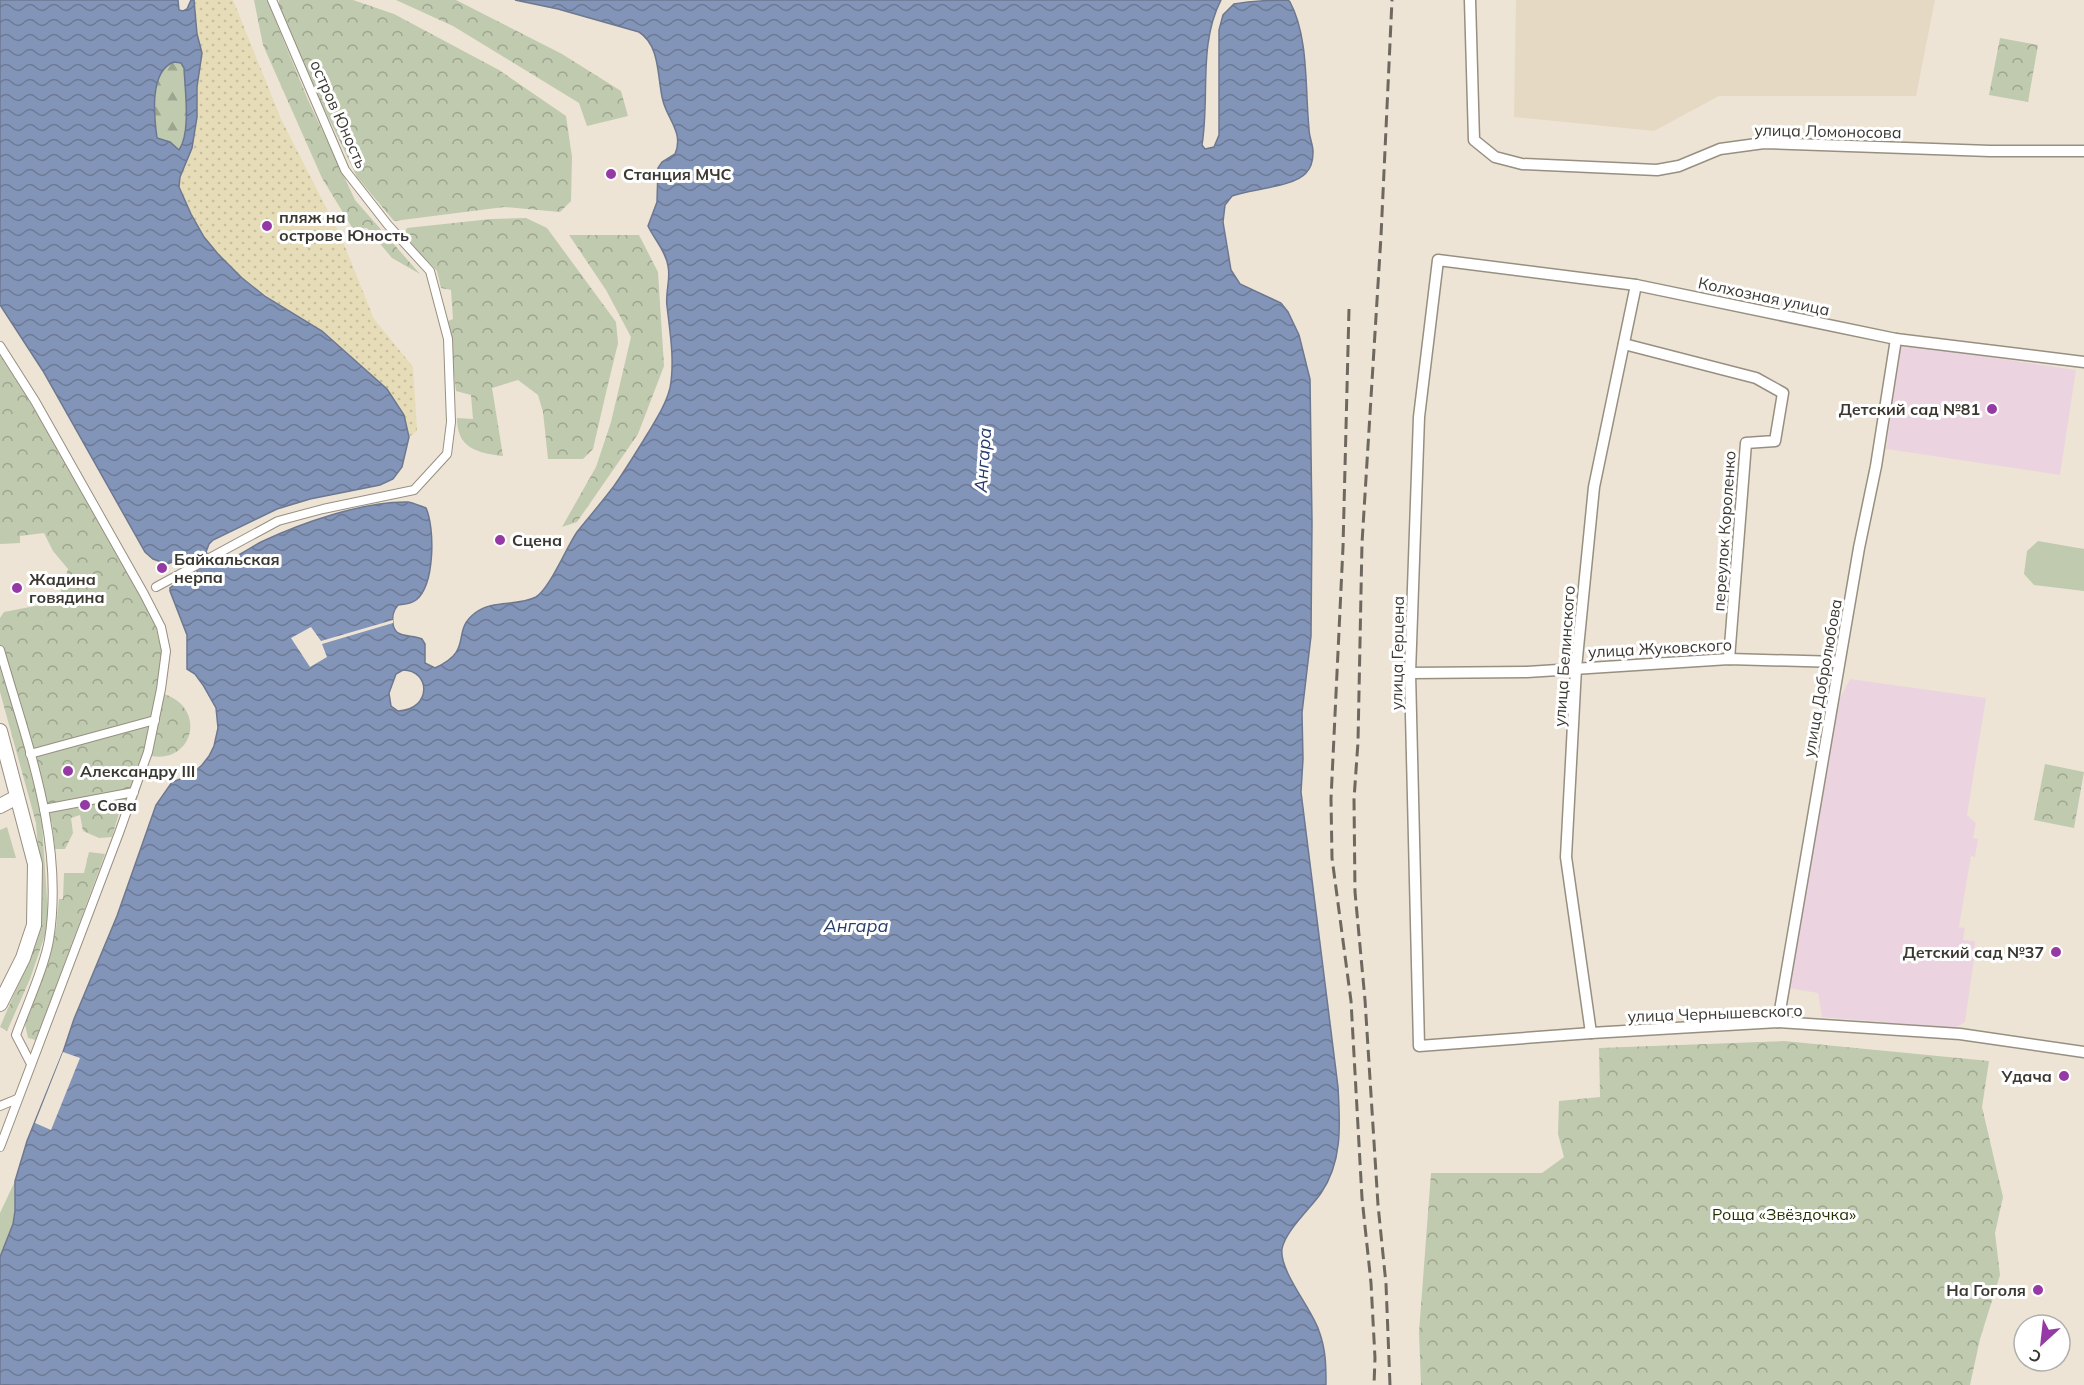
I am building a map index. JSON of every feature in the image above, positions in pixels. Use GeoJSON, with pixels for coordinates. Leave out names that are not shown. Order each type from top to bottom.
{"type":"FeatureCollection","features":[{"type":"Feature","properties":{"kind":"street","name":"остров Юность"},"geometry":{"type":"LineString","coordinates":[[156,587],[278,521],[414,490],[447,454],[451,422],[448,339],[430,271],[388,225],[345,170],[272,0]]}},
{"type":"Feature","properties":{"kind":"street","name":"улица Ломоносова"},"geometry":{"type":"LineString","coordinates":[[1470,0],[1474,140],[1495,157],[1522,164],[1657,170],[1679,166],[1720,149],[1764,143],[1990,151],[2084,151]]}},
{"type":"Feature","properties":{"kind":"street","name":"Колхозная улица"},"geometry":{"type":"LineString","coordinates":[[1438,260],[1636,285],[1896,339],[2084,362]]}},
{"type":"Feature","properties":{"kind":"street","name":"улица Герцена"},"geometry":{"type":"LineString","coordinates":[[1419,1046],[1410,673],[1420,405],[1438,260]]}},
{"type":"Feature","properties":{"kind":"street","name":"улица Белинского"},"geometry":{"type":"LineString","coordinates":[[1591,1033],[1566,857],[1576,668],[1594,487],[1636,285]]}},
{"type":"Feature","properties":{"kind":"street","name":"улица Добролюбова"},"geometry":{"type":"LineString","coordinates":[[1778,1022],[1839,662],[1876,466],[1896,339]]}},
{"type":"Feature","properties":{"kind":"street","name":"переулок Короленко"},"geometry":{"type":"LineString","coordinates":[[1624,344],[1756,378],[1784,393],[1775,441],[1746,442],[1729,659]]}},
{"type":"Feature","properties":{"kind":"street"},"geometry":{"type":"LineString","coordinates":[[0,346],[35,401],[144,594],[161,627],[166,651],[148,752],[0,1147]]}},
{"type":"Feature","properties":{"kind":"street"},"geometry":{"type":"LineString","coordinates":[[0,650],[48,823],[52,866],[53,908],[48,943],[16,1035],[31,1064]]}},
{"type":"Feature","properties":{"kind":"street","name":"улица Жуковского"},"geometry":{"type":"LineString","coordinates":[[1410,673],[1498,673],[1729,659],[1839,662]]}},
{"type":"Feature","properties":{"kind":"street"},"geometry":{"type":"LineString","coordinates":[[30,754],[155,720]]}},
{"type":"Feature","properties":{"kind":"street"},"geometry":{"type":"LineString","coordinates":[[0,731],[35,864],[34,925],[23,958],[0,1005]]}},
{"type":"Feature","properties":{"kind":"street"},"geometry":{"type":"LineString","coordinates":[[44,809],[134,792]]}},
{"type":"Feature","properties":{"kind":"street"},"geometry":{"type":"LineString","coordinates":[[0,806],[17,797]]}},
{"type":"Feature","properties":{"kind":"street","name":"улица Чернышевского"},"geometry":{"type":"LineString","coordinates":[[1419,1046],[1778,1022],[1962,1034],[2084,1052]]}},
{"type":"Feature","properties":{"kind":"street"},"geometry":{"type":"LineString","coordinates":[[0,1106],[17,1099]]}},
{"type":"Feature","properties":{"kind":"shaded area"},"geometry":{"type":"Polygon","coordinates":[[[1516,0],[1935,0],[1916,96],[1719,96],[1654,131],[1514,117],[1516,0]]]}},
{"type":"Feature","properties":{"kind":"shaded area"},"geometry":{"type":"Polygon","coordinates":[[[1901,344],[2076,370],[2060,475],[1886,449],[1901,344]]]}},
{"type":"Feature","properties":{"kind":"shaded area"},"geometry":{"type":"Polygon","coordinates":[[[1850,679],[1986,698],[1967,815],[1976,823],[1973,838],[1978,839],[1975,857],[1971,856],[1959,927],[1965,928],[1963,940],[1975,941],[1974,959],[1965,1022],[1955,1028],[1822,1017],[1818,993],[1788,988],[1838,702],[1850,679]]]}},
{"type":"Feature","properties":{"kind":"green space"},"geometry":{"type":"Polygon","coordinates":[[[254,0],[267,0],[308,100],[355,200],[420,274],[392,258],[367,228],[353,229],[322,178],[263,45],[254,0]]]}},
{"type":"Feature","properties":{"kind":"green space"},"geometry":{"type":"Polygon","coordinates":[[[279,0],[353,0],[394,14],[499,70],[566,116],[572,157],[571,201],[560,212],[504,207],[394,221],[357,177],[279,15],[279,0]]]}},
{"type":"Feature","properties":{"kind":"green space"},"geometry":{"type":"Polygon","coordinates":[[[396,0],[456,0],[562,54],[621,91],[628,116],[587,126],[579,103],[453,26],[396,0]]]}},
{"type":"Feature","properties":{"kind":"green space"},"geometry":{"type":"Polygon","coordinates":[[[2000,38],[2038,45],[2028,102],[1989,95],[2000,38]]]}},
{"type":"Feature","properties":{"kind":"green space"},"geometry":{"type":"Polygon","coordinates":[[[174,62],[181,63],[184,68],[186,99],[185,133],[178,150],[168,141],[157,138],[154,107],[160,75],[174,62]]]}},
{"type":"Feature","properties":{"kind":"green space"},"geometry":{"type":"Polygon","coordinates":[[[526,218],[547,228],[616,322],[618,343],[593,449],[583,459],[548,459],[543,412],[538,395],[518,380],[492,388],[503,456],[477,451],[465,442],[458,428],[457,418],[473,419],[471,395],[456,391],[448,321],[453,319],[451,290],[441,288],[437,271],[403,235],[407,228],[491,219],[526,218]]]}},
{"type":"Feature","properties":{"kind":"green space"},"geometry":{"type":"Polygon","coordinates":[[[569,235],[639,235],[658,272],[664,366],[638,434],[577,522],[562,527],[596,467],[611,422],[631,337],[606,290],[569,235]]]}},
{"type":"Feature","properties":{"kind":"green space"},"geometry":{"type":"Polygon","coordinates":[[[0,352],[80,486],[144,601],[156,628],[163,657],[157,692],[173,698],[184,708],[190,719],[190,731],[186,742],[178,751],[166,756],[151,756],[136,802],[121,806],[112,837],[99,838],[83,831],[80,815],[71,818],[73,833],[65,849],[55,849],[52,822],[42,823],[48,915],[45,935],[30,979],[7,1031],[0,1027],[38,938],[42,903],[36,823],[0,692],[0,618],[4,612],[45,604],[60,594],[68,569],[53,551],[44,533],[20,536],[20,543],[0,544],[0,352]]]}},
{"type":"Feature","properties":{"kind":"green space"},"geometry":{"type":"Polygon","coordinates":[[[2038,541],[2084,549],[2084,591],[2034,585],[2024,574],[2027,551],[2038,541]]]}},
{"type":"Feature","properties":{"kind":"green space"},"geometry":{"type":"Polygon","coordinates":[[[2045,764],[2084,772],[2074,828],[2034,820],[2045,764]]]}},
{"type":"Feature","properties":{"kind":"green space"},"geometry":{"type":"Polygon","coordinates":[[[7,827],[16,858],[0,858],[0,830],[7,827]]]}},
{"type":"Feature","properties":{"kind":"green space"},"geometry":{"type":"Polygon","coordinates":[[[89,852],[105,854],[36,1040],[28,1038],[25,1024],[56,929],[59,899],[63,899],[64,873],[84,873],[89,852]]]}},
{"type":"Feature","properties":{"kind":"green space","name":"Роща «Звёздочка»"},"geometry":{"type":"Polygon","coordinates":[[[1784,1041],[1989,1061],[1982,1107],[2003,1197],[1995,1233],[2000,1275],[1980,1339],[1970,1385],[1421,1385],[1419,1332],[1431,1173],[1542,1173],[1564,1157],[1558,1134],[1559,1101],[1600,1097],[1599,1048],[1784,1041]]]}},
{"type":"Feature","properties":{"kind":"green space"},"geometry":{"type":"Polygon","coordinates":[[[15,1181],[13,1224],[0,1257],[0,1213],[15,1181]]]}},
{"type":"Feature","properties":{"kind":"sand","name":"пляж на острове Юность"},"geometry":{"type":"Polygon","coordinates":[[[194,0],[233,0],[281,119],[341,237],[374,319],[413,367],[417,431],[409,437],[404,415],[287,310],[242,278],[204,237],[191,214],[179,188],[180,177],[192,148],[197,117],[197,87],[202,53],[197,34],[194,0]]]}},
{"type":"Feature","properties":{"kind":"water","name":"Ангара"},"geometry":{"type":"Polygon","coordinates":[[[0,0],[178,0],[179,10],[183,11],[187,9],[191,0],[194,0],[197,34],[202,53],[197,87],[197,117],[192,148],[180,177],[179,187],[191,214],[204,237],[242,278],[266,297],[322,331],[387,389],[404,415],[409,437],[402,467],[393,479],[380,485],[310,499],[277,509],[213,540],[206,552],[212,562],[223,562],[261,542],[295,528],[333,514],[372,505],[408,502],[426,508],[432,542],[427,582],[416,600],[398,605],[393,621],[394,629],[400,634],[422,639],[425,644],[425,663],[435,668],[455,654],[459,648],[464,627],[475,613],[497,604],[529,600],[536,597],[547,585],[577,532],[627,467],[661,411],[670,388],[672,347],[667,301],[668,266],[648,226],[657,202],[658,168],[662,162],[675,154],[678,140],[663,101],[655,54],[646,38],[639,32],[558,9],[515,0],[1221,0],[1209,35],[1207,53],[1202,145],[1205,149],[1214,147],[1219,135],[1219,30],[1223,15],[1234,4],[1288,0],[1296,16],[1303,47],[1309,132],[1313,149],[1311,163],[1306,173],[1292,182],[1232,196],[1225,205],[1223,222],[1231,270],[1240,284],[1281,303],[1288,312],[1299,335],[1310,379],[1311,636],[1302,713],[1301,792],[1338,1087],[1339,1128],[1337,1155],[1328,1181],[1317,1199],[1288,1235],[1282,1249],[1282,1258],[1321,1338],[1325,1358],[1326,1385],[0,1385],[0,1257],[13,1224],[15,1181],[27,1141],[117,916],[156,805],[172,782],[191,775],[202,765],[214,746],[218,728],[216,708],[195,674],[187,669],[187,635],[170,591],[170,588],[184,578],[195,578],[197,568],[188,557],[167,564],[153,559],[145,552],[43,371],[0,305],[0,0]],[[174,62],[160,75],[154,107],[157,138],[170,142],[179,150],[185,133],[186,99],[184,68],[181,63],[174,62]],[[403,670],[396,674],[389,693],[391,706],[398,711],[409,709],[417,704],[424,690],[419,676],[403,670]]]}},
{"type":"Feature","properties":{"kind":"pier"},"geometry":{"type":"Polygon","coordinates":[[[393,620],[393,623],[322,644],[327,657],[310,667],[291,638],[311,627],[321,641],[393,620]]]}},
{"type":"Feature","properties":{"kind":"pier"},"geometry":{"type":"Polygon","coordinates":[[[63,1052],[80,1058],[51,1130],[35,1123],[63,1052]]]}},
{"type":"Feature","properties":{"kind":"railway"},"geometry":{"type":"LineString","coordinates":[[1390,1385],[1386,1284],[1355,892],[1354,799],[1358,742],[1362,543],[1381,236],[1392,0]]}},
{"type":"Feature","properties":{"kind":"railway"},"geometry":{"type":"LineString","coordinates":[[1349,309],[1343,547],[1331,799],[1332,858],[1351,1001],[1362,1198],[1371,1283],[1374,1385]]}},
{"type":"Feature","properties":{"kind":"place","name":"Станция МЧС"},"geometry":{"type":"Point","coordinates":[611,174]}},
{"type":"Feature","properties":{"kind":"place","name":"пляж на острове Юность"},"geometry":{"type":"Point","coordinates":[267,226]}},
{"type":"Feature","properties":{"kind":"place","name":"Детский сад №81"},"geometry":{"type":"Point","coordinates":[1992,409]}},
{"type":"Feature","properties":{"kind":"place","name":"Сцена"},"geometry":{"type":"Point","coordinates":[500,540]}},
{"type":"Feature","properties":{"kind":"place","name":"Байкальская нерпа"},"geometry":{"type":"Point","coordinates":[162,568]}},
{"type":"Feature","properties":{"kind":"place","name":"Жадина говядина"},"geometry":{"type":"Point","coordinates":[17,588]}},
{"type":"Feature","properties":{"kind":"place","name":"Александру III"},"geometry":{"type":"Point","coordinates":[68,771]}},
{"type":"Feature","properties":{"kind":"place","name":"Сова"},"geometry":{"type":"Point","coordinates":[85,805]}},
{"type":"Feature","properties":{"kind":"place","name":"Детский сад №37"},"geometry":{"type":"Point","coordinates":[2056,952]}},
{"type":"Feature","properties":{"kind":"place","name":"Удача"},"geometry":{"type":"Point","coordinates":[2064,1076]}},
{"type":"Feature","properties":{"kind":"place","name":"На Гоголя"},"geometry":{"type":"Point","coordinates":[2038,1290]}}]}
